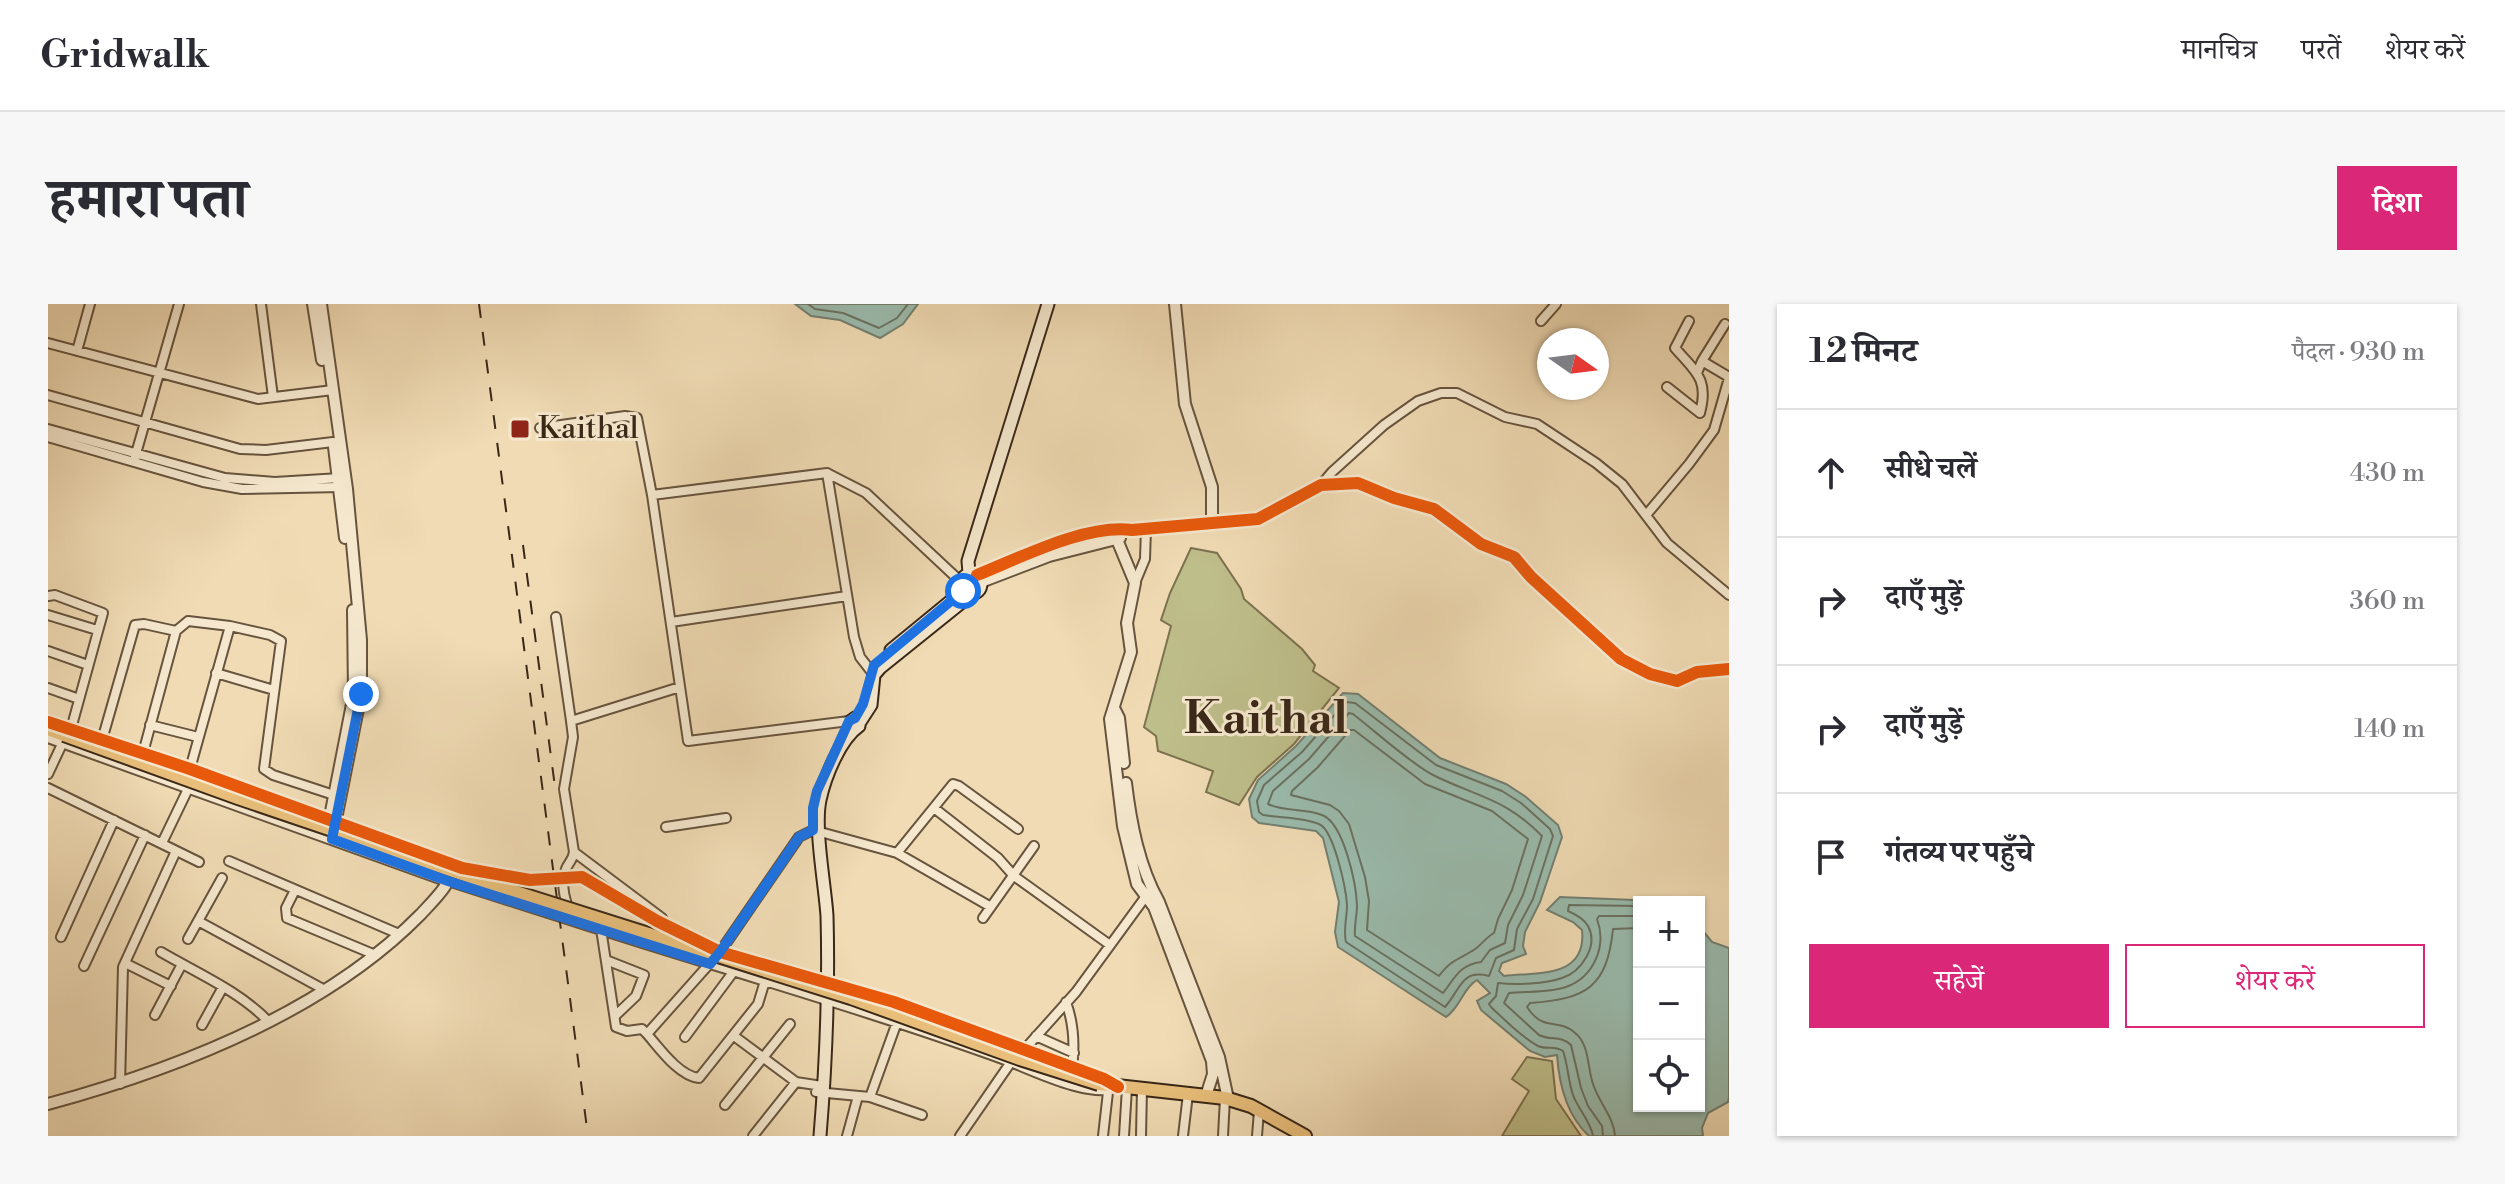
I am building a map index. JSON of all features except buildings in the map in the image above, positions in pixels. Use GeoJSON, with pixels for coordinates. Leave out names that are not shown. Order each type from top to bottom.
{"type":"FeatureCollection","features":[{"type":"Feature","properties":{"kind":"main road"},"geometry":{"type":"LineString","coordinates":[[814,1136],[825,982],[817,831],[820,799],[853,723],[871,705],[873,673],[970,583],[968,561],[1048,304]]}},
{"type":"Feature","properties":{"kind":"main road"},"geometry":{"type":"LineString","coordinates":[[48,729],[503,888],[851,998],[1020,1059],[1113,1088],[1227,1099],[1259,1111],[1301,1135]]}},
{"type":"Feature","properties":{"kind":"main road"},"geometry":{"type":"LineString","coordinates":[[819,1089],[820,1136]]}},
{"type":"Feature","properties":{"kind":"street"},"geometry":{"type":"LineString","coordinates":[[77,351],[90,304]]}},
{"type":"Feature","properties":{"kind":"street"},"geometry":{"type":"LineString","coordinates":[[135,458],[179,304]]}},
{"type":"Feature","properties":{"kind":"street"},"geometry":{"type":"LineString","coordinates":[[261,304],[273,397]]}},
{"type":"Feature","properties":{"kind":"street"},"geometry":{"type":"LineString","coordinates":[[313,304],[330,391],[333,442],[342,482]]}},
{"type":"Feature","properties":{"kind":"street"},"geometry":{"type":"LineString","coordinates":[[321,304],[358,596],[361,694],[329,838]]}},
{"type":"Feature","properties":{"kind":"street"},"geometry":{"type":"LineString","coordinates":[[1175,304],[1185,404],[1212,487],[1212,522]]}},
{"type":"Feature","properties":{"kind":"street"},"geometry":{"type":"LineString","coordinates":[[1541,321],[1556,304]]}},
{"type":"Feature","properties":{"kind":"street"},"geometry":{"type":"LineString","coordinates":[[1667,387],[1700,413],[1705,396],[1702,379],[1675,348],[1689,321]]}},
{"type":"Feature","properties":{"kind":"street"},"geometry":{"type":"LineString","coordinates":[[1697,373],[1725,324]]}},
{"type":"Feature","properties":{"kind":"street"},"geometry":{"type":"LineString","coordinates":[[48,343],[258,399],[330,391]]}},
{"type":"Feature","properties":{"kind":"street"},"geometry":{"type":"LineString","coordinates":[[1647,514],[1714,430],[1729,378],[1702,361]]}},
{"type":"Feature","properties":{"kind":"street"},"geometry":{"type":"LineString","coordinates":[[652,495],[827,473],[866,493],[970,583],[1076,537],[1258,519],[1321,485],[1384,425],[1418,401],[1441,393],[1457,393],[1505,417],[1537,424],[1615,478],[1647,514],[1667,543],[1729,595]]}},
{"type":"Feature","properties":{"kind":"street"},"geometry":{"type":"LineString","coordinates":[[48,395],[240,449],[266,450],[333,442]]}},
{"type":"Feature","properties":{"kind":"street"},"geometry":{"type":"LineString","coordinates":[[540,428],[625,416],[637,418],[652,495],[688,741],[853,723]]}},
{"type":"Feature","properties":{"kind":"street"},"geometry":{"type":"LineString","coordinates":[[48,429],[203,482],[242,489],[342,482]]}},
{"type":"Feature","properties":{"kind":"street"},"geometry":{"type":"LineString","coordinates":[[48,437],[135,458]]}},
{"type":"Feature","properties":{"kind":"street"},"geometry":{"type":"LineString","coordinates":[[827,473],[860,657],[873,673]]}},
{"type":"Feature","properties":{"kind":"street"},"geometry":{"type":"LineString","coordinates":[[1321,485],[1358,483],[1394,498],[1434,509],[1481,544],[1514,557],[1531,577],[1621,659],[1650,674],[1677,681],[1697,672],[1729,669]]}},
{"type":"Feature","properties":{"kind":"street"},"geometry":{"type":"LineString","coordinates":[[1146,529],[1145,559],[1135,583],[1127,623],[1131,652],[1115,710],[1119,718],[1130,815],[1148,892],[1212,1061],[1213,1074],[1206,1096]]}},
{"type":"Feature","properties":{"kind":"street"},"geometry":{"type":"LineString","coordinates":[[1114,534],[1135,583]]}},
{"type":"Feature","properties":{"kind":"street"},"geometry":{"type":"LineString","coordinates":[[48,596],[55,595],[102,611],[79,699],[48,774]]}},
{"type":"Feature","properties":{"kind":"street"},"geometry":{"type":"LineString","coordinates":[[671,622],[847,596]]}},
{"type":"Feature","properties":{"kind":"street"},"geometry":{"type":"LineString","coordinates":[[48,615],[97,630]]}},
{"type":"Feature","properties":{"kind":"street"},"geometry":{"type":"LineString","coordinates":[[556,617],[573,737],[564,789],[574,852],[566,867],[564,882],[573,921]]}},
{"type":"Feature","properties":{"kind":"street"},"geometry":{"type":"LineString","coordinates":[[143,753],[176,631],[188,621],[230,626],[270,635],[281,641],[264,769],[273,775],[338,796]]}},
{"type":"Feature","properties":{"kind":"street"},"geometry":{"type":"LineString","coordinates":[[102,740],[135,625],[176,631]]}},
{"type":"Feature","properties":{"kind":"street"},"geometry":{"type":"LineString","coordinates":[[190,769],[230,626]]}},
{"type":"Feature","properties":{"kind":"street"},"geometry":{"type":"LineString","coordinates":[[48,651],[88,665]]}},
{"type":"Feature","properties":{"kind":"street"},"geometry":{"type":"LineString","coordinates":[[216,673],[274,690]]}},
{"type":"Feature","properties":{"kind":"street"},"geometry":{"type":"LineString","coordinates":[[571,721],[680,687]]}},
{"type":"Feature","properties":{"kind":"street"},"geometry":{"type":"LineString","coordinates":[[48,688],[79,699]]}},
{"type":"Feature","properties":{"kind":"street"},"geometry":{"type":"LineString","coordinates":[[48,722],[66,735],[189,787],[448,881],[824,998],[1067,1083],[1113,1088]]}},
{"type":"Feature","properties":{"kind":"street"},"geometry":{"type":"LineString","coordinates":[[150,725],[198,737]]}},
{"type":"Feature","properties":{"kind":"street"},"geometry":{"type":"LineString","coordinates":[[48,737],[66,735],[102,740],[458,867],[439,895],[399,934],[323,989],[268,1021],[209,1051],[120,1084],[48,1104]]}},
{"type":"Feature","properties":{"kind":"street"},"geometry":{"type":"LineString","coordinates":[[897,853],[949,786],[955,784],[1018,829]]}},
{"type":"Feature","properties":{"kind":"street"},"geometry":{"type":"LineString","coordinates":[[162,843],[189,787]]}},
{"type":"Feature","properties":{"kind":"street"},"geometry":{"type":"LineString","coordinates":[[48,788],[199,862]]}},
{"type":"Feature","properties":{"kind":"street"},"geometry":{"type":"LineString","coordinates":[[934,808],[998,858],[1014,876],[1110,945]]}},
{"type":"Feature","properties":{"kind":"street"},"geometry":{"type":"LineString","coordinates":[[666,827],[726,818]]}},
{"type":"Feature","properties":{"kind":"street"},"geometry":{"type":"LineString","coordinates":[[61,937],[114,820]]}},
{"type":"Feature","properties":{"kind":"street"},"geometry":{"type":"LineString","coordinates":[[647,1034],[720,952],[799,837],[817,831],[897,853],[991,907]]}},
{"type":"Feature","properties":{"kind":"street"},"geometry":{"type":"LineString","coordinates":[[84,966],[145,835]]}},
{"type":"Feature","properties":{"kind":"street"},"geometry":{"type":"LineString","coordinates":[[983,918],[1034,846]]}},
{"type":"Feature","properties":{"kind":"street"},"geometry":{"type":"LineString","coordinates":[[120,1084],[125,963],[176,851]]}},
{"type":"Feature","properties":{"kind":"street"},"geometry":{"type":"LineString","coordinates":[[574,852],[662,918],[661,924],[720,952],[894,1002],[1104,1079],[1113,1088],[1124,1136]]}},
{"type":"Feature","properties":{"kind":"street"},"geometry":{"type":"LineString","coordinates":[[229,861],[399,934]]}},
{"type":"Feature","properties":{"kind":"street"},"geometry":{"type":"LineString","coordinates":[[188,939],[222,878]]}},
{"type":"Feature","properties":{"kind":"street"},"geometry":{"type":"LineString","coordinates":[[295,890],[286,908],[287,918],[373,954]]}},
{"type":"Feature","properties":{"kind":"street"},"geometry":{"type":"LineString","coordinates":[[1024,1050],[1066,1002],[1148,892]]}},
{"type":"Feature","properties":{"kind":"street"},"geometry":{"type":"LineString","coordinates":[[1148,892],[1177,945],[1219,1057],[1227,1099],[1223,1136]]}},
{"type":"Feature","properties":{"kind":"street"},"geometry":{"type":"LineString","coordinates":[[198,921],[323,989]]}},
{"type":"Feature","properties":{"kind":"street"},"geometry":{"type":"LineString","coordinates":[[601,929],[619,1030],[642,1029],[675,1064],[697,1079],[703,1076],[758,1004],[765,981]]}},
{"type":"Feature","properties":{"kind":"street"},"geometry":{"type":"LineString","coordinates":[[161,952],[256,1008],[268,1021]]}},
{"type":"Feature","properties":{"kind":"street"},"geometry":{"type":"LineString","coordinates":[[606,960],[644,975],[636,996],[615,1016]]}},
{"type":"Feature","properties":{"kind":"street"},"geometry":{"type":"LineString","coordinates":[[125,963],[171,986]]}},
{"type":"Feature","properties":{"kind":"street"},"geometry":{"type":"LineString","coordinates":[[155,1015],[182,964]]}},
{"type":"Feature","properties":{"kind":"street"},"geometry":{"type":"LineString","coordinates":[[685,1037],[734,971]]}},
{"type":"Feature","properties":{"kind":"street"},"geometry":{"type":"LineString","coordinates":[[202,1025],[223,987]]}},
{"type":"Feature","properties":{"kind":"street"},"geometry":{"type":"LineString","coordinates":[[1066,1002],[1071,1016],[1072,1068]]}},
{"type":"Feature","properties":{"kind":"street"},"geometry":{"type":"LineString","coordinates":[[870,1097],[897,1022]]}},
{"type":"Feature","properties":{"kind":"street"},"geometry":{"type":"LineString","coordinates":[[725,1105],[790,1024]]}},
{"type":"Feature","properties":{"kind":"street"},"geometry":{"type":"LineString","coordinates":[[734,1036],[796,1082],[870,1097],[922,1115]]}},
{"type":"Feature","properties":{"kind":"street"},"geometry":{"type":"LineString","coordinates":[[1036,1036],[1074,1053]]}},
{"type":"Feature","properties":{"kind":"street"},"geometry":{"type":"LineString","coordinates":[[960,1136],[1011,1062]]}},
{"type":"Feature","properties":{"kind":"street"},"geometry":{"type":"LineString","coordinates":[[753,1136],[796,1082]]}},
{"type":"Feature","properties":{"kind":"street"},"geometry":{"type":"LineString","coordinates":[[1103,1136],[1113,1088]]}},
{"type":"Feature","properties":{"kind":"street"},"geometry":{"type":"LineString","coordinates":[[1141,1136],[1142,1089]]}},
{"type":"Feature","properties":{"kind":"street"},"geometry":{"type":"LineString","coordinates":[[1183,1136],[1188,1094]]}},
{"type":"Feature","properties":{"kind":"street"},"geometry":{"type":"LineString","coordinates":[[847,1136],[858,1096]]}},
{"type":"Feature","properties":{"kind":"street"},"geometry":{"type":"LineString","coordinates":[[1257,1136],[1259,1111]]}},
{"type":"Feature","properties":{"kind":"green space"},"geometry":{"type":"Polygon","coordinates":[[[1191,548],[1217,553],[1241,589],[1244,599],[1302,649],[1315,665],[1313,671],[1339,688],[1294,744],[1257,777],[1239,805],[1206,792],[1213,771],[1158,751],[1156,736],[1144,727],[1171,626],[1161,620],[1191,548]]]}},
{"type":"Feature","properties":{"kind":"green space"},"geometry":{"type":"Polygon","coordinates":[[[1527,1057],[1552,1061],[1556,1099],[1581,1136],[1502,1136],[1529,1091],[1512,1079],[1527,1057]]]}},
{"type":"Feature","properties":{"kind":"water"},"geometry":{"type":"Polygon","coordinates":[[[795,304],[918,304],[903,324],[880,338],[840,320],[811,316],[795,304]]]}},
{"type":"Feature","properties":{"kind":"water"},"geometry":{"type":"Polygon","coordinates":[[[1343,693],[1358,694],[1440,758],[1506,784],[1558,825],[1562,837],[1540,902],[1525,932],[1523,946],[1526,954],[1502,963],[1499,971],[1504,976],[1557,970],[1577,957],[1582,930],[1573,922],[1547,910],[1560,897],[1633,900],[1633,1112],[1705,1112],[1705,933],[1712,942],[1729,948],[1729,1097],[1728,1102],[1708,1113],[1702,1128],[1703,1136],[1589,1136],[1575,1119],[1566,1099],[1557,1055],[1545,1057],[1530,1051],[1481,1010],[1477,1001],[1490,993],[1477,980],[1446,1017],[1338,947],[1335,932],[1339,902],[1323,838],[1316,831],[1259,823],[1252,817],[1249,799],[1258,780],[1296,746],[1343,693]]]}},
{"type":"Feature","properties":{"kind":"tunnel"},"geometry":{"type":"LineString","coordinates":[[462,868],[530,880],[582,877],[657,921]]}},
{"type":"Feature","properties":{"kind":"railway"},"geometry":{"type":"LineString","coordinates":[[479,304],[588,1136]]}},
{"type":"Feature","properties":{"kind":"railway"},"geometry":{"type":"LineString","coordinates":[[523,545],[555,787]]}},
{"type":"Feature","properties":{"kind":"cycle path"},"geometry":{"type":"LineString","coordinates":[[977,575],[1053,544],[1094,532],[1258,519],[1321,485],[1358,483],[1394,498],[1434,509],[1481,544],[1514,557],[1531,577],[1621,659],[1650,674],[1677,681],[1697,672],[1729,669]]}},
{"type":"Feature","properties":{"kind":"cycle path"},"geometry":{"type":"LineString","coordinates":[[48,722],[190,769],[462,868],[530,880],[582,877],[657,921],[720,952],[894,1002],[1104,1079],[1118,1087]]}},
{"type":"Feature","properties":{"kind":"place","name":"Kaithal"},"geometry":{"type":"Point","coordinates":[520,429]}},
{"type":"Feature","properties":{"kind":"district","name":"Kaithal"},"geometry":{"type":"Point","coordinates":[1266,719]}},
{"type":"Feature","properties":{"kind":"route"},"geometry":{"type":"LineString","coordinates":[[361,694],[332,839],[448,881],[710,964],[799,837],[813,830],[817,791],[849,721],[855,718],[863,704],[874,665],[963,591]]}}]}
